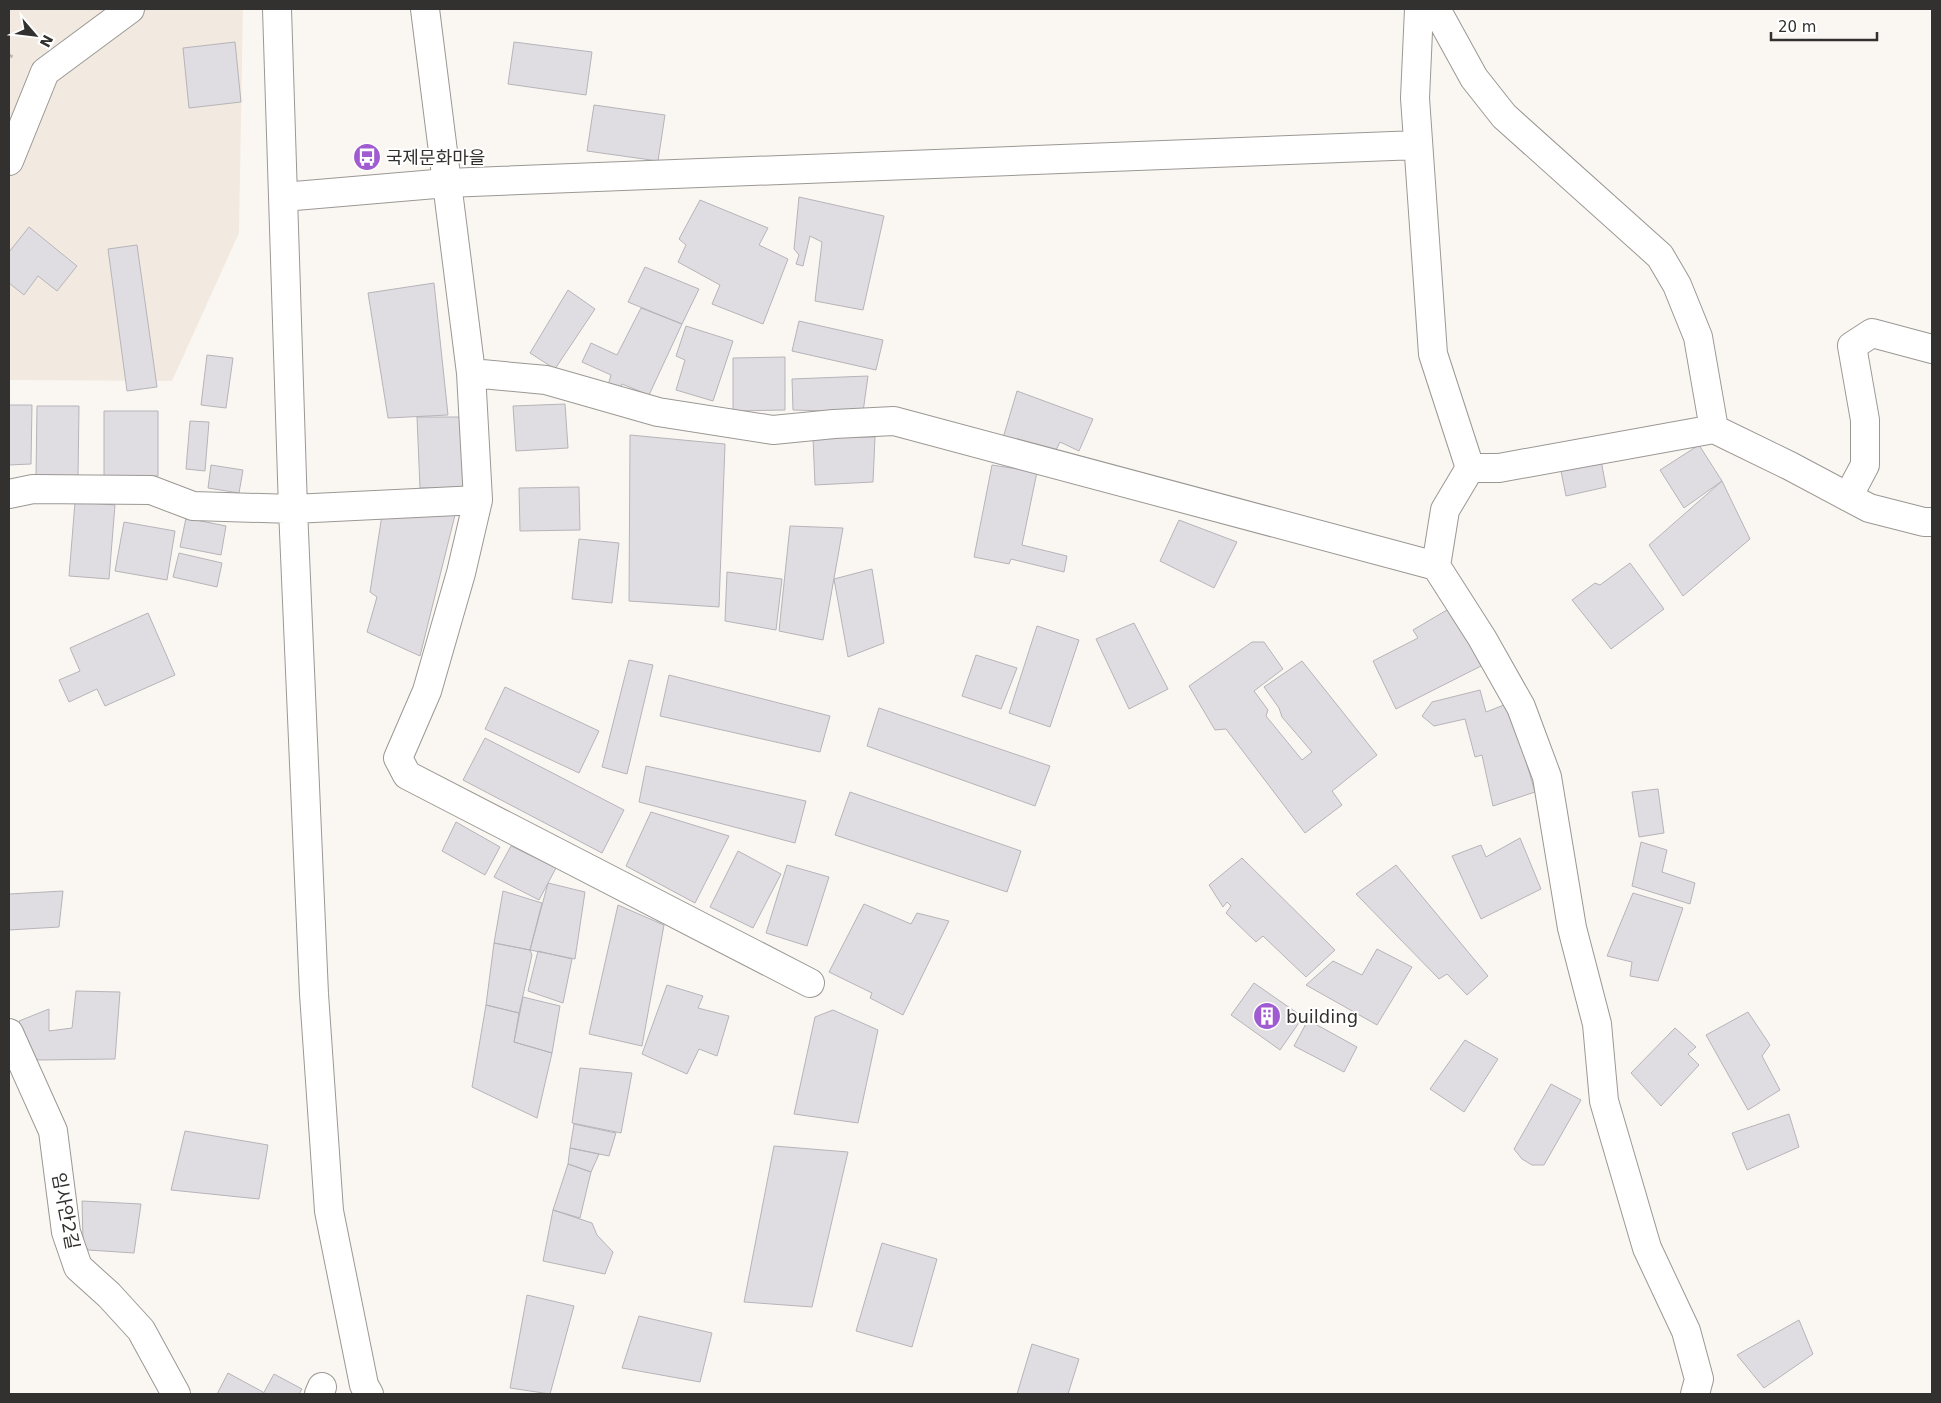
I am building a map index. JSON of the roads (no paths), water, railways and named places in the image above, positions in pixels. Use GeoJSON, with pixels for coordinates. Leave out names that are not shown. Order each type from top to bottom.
{"type":"FeatureCollection","features":[{"type":"Feature","properties":{"kind":"street"},"geometry":{"type":"LineString","coordinates":[[9,162],[45,72],[130,9]]}},
{"type":"Feature","properties":{"kind":"street"},"geometry":{"type":"LineString","coordinates":[[277,9],[294,509],[314,994],[329,1211],[364,1385],[370,1394]]}},
{"type":"Feature","properties":{"kind":"street"},"geometry":{"type":"LineString","coordinates":[[425,9],[472,373],[478,500],[461,573],[427,691],[398,758],[407,775],[810,983]]}},
{"type":"Feature","properties":{"kind":"street"},"geometry":{"type":"LineString","coordinates":[[1419,9],[1415,98],[1433,354],[1470,468],[1445,510],[1436,566],[1482,638],[1521,707],[1547,777],[1572,928],[1596,1024],[1604,1101],[1647,1248],[1686,1331],[1699,1379],[1695,1394]]}},
{"type":"Feature","properties":{"kind":"street"},"geometry":{"type":"LineString","coordinates":[[1436,9],[1474,78],[1504,116],[1660,256],[1677,285],[1698,337],[1714,429]]}},
{"type":"Feature","properties":{"kind":"street"},"geometry":{"type":"LineString","coordinates":[[283,197],[447,183],[1418,144]]}},
{"type":"Feature","properties":{"kind":"street"},"geometry":{"type":"LineString","coordinates":[[1848,497],[1865,465],[1865,420],[1852,346],[1872,333],[1932,348]]}},
{"type":"Feature","properties":{"kind":"street"},"geometry":{"type":"LineString","coordinates":[[472,373],[546,380],[658,412],[773,430],[894,421],[1436,566]]}},
{"type":"Feature","properties":{"kind":"street"},"geometry":{"type":"LineString","coordinates":[[1470,468],[1499,468],[1714,429],[1790,466],[1869,508],[1924,522],[1932,522]]}},
{"type":"Feature","properties":{"kind":"street"},"geometry":{"type":"LineString","coordinates":[[9,494],[33,489],[150,490],[193,506],[294,509],[478,500]]}},
{"type":"Feature","properties":{"kind":"street","name":"임사안2길"},"geometry":{"type":"LineString","coordinates":[[9,1032],[53,1131],[66,1232],[78,1267],[109,1295],[141,1330],[176,1394]]}},
{"type":"Feature","properties":{"kind":"place","name":"국제문화마을"},"geometry":{"type":"Point","coordinates":[367,157]}},
{"type":"Feature","properties":{"kind":"place","name":"building"},"geometry":{"type":"Point","coordinates":[1267,1016]}}]}
